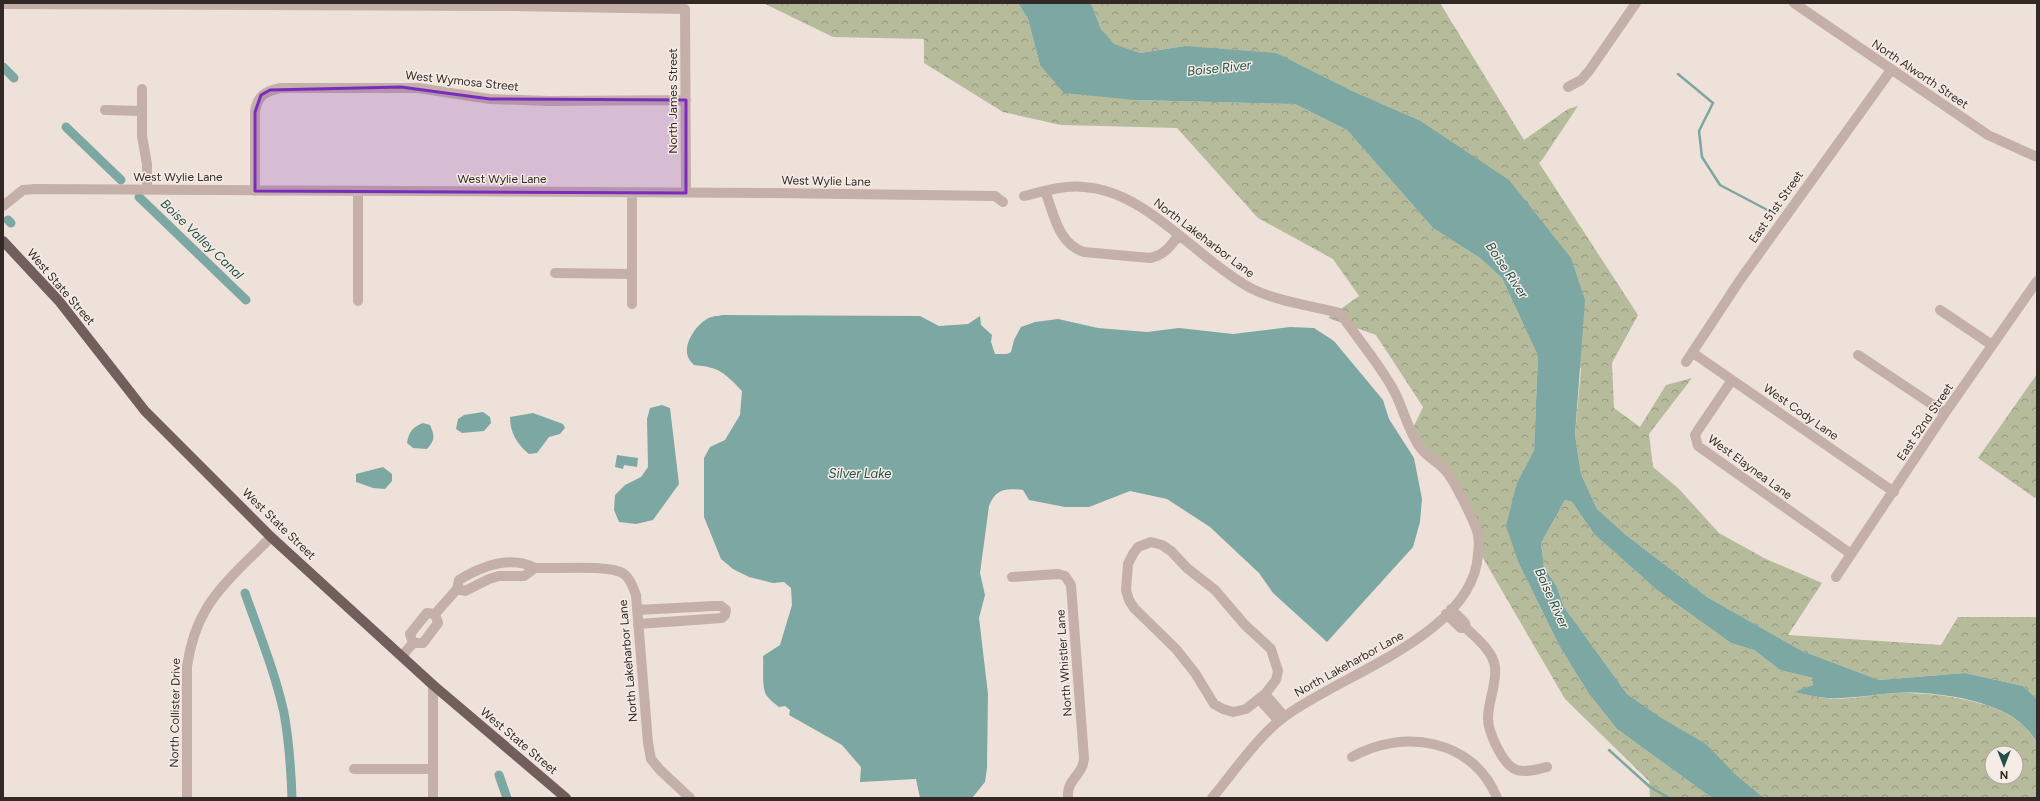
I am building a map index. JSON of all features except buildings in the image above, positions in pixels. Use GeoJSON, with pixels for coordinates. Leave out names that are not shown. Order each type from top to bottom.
{"type":"FeatureCollection","features":[{"type":"Feature","properties":{"kind":"main road","name":"West State Street"},"geometry":{"type":"LineString","coordinates":[[3,241],[60,300],[145,411],[271,537],[433,685],[566,798]]}},
{"type":"Feature","properties":{"kind":"street"},"geometry":{"type":"LineString","coordinates":[[1568,87],[1581,80],[1589,71],[1636,3]]}},
{"type":"Feature","properties":{"kind":"street","name":"North Alworth Street"},"geometry":{"type":"LineString","coordinates":[[1794,3],[1988,135],[2037,157]]}},
{"type":"Feature","properties":{"kind":"street"},"geometry":{"type":"LineString","coordinates":[[3,4],[464,4]]}},
{"type":"Feature","properties":{"kind":"street","name":"North James Street"},"geometry":{"type":"LineString","coordinates":[[464,4],[685,9],[686,193]]}},
{"type":"Feature","properties":{"kind":"street","name":"East 51st Street"},"geometry":{"type":"LineString","coordinates":[[1686,362],[1740,280],[1891,70]]}},
{"type":"Feature","properties":{"kind":"street","name":"West Wymosa Street"},"geometry":{"type":"LineString","coordinates":[[255,191],[254,112],[256,103],[261,95],[270,90],[281,88],[402,87],[497,99],[549,101],[686,100]]}},
{"type":"Feature","properties":{"kind":"street"},"geometry":{"type":"LineString","coordinates":[[142,89],[142,136],[147,164],[146,190]]}},
{"type":"Feature","properties":{"kind":"street"},"geometry":{"type":"LineString","coordinates":[[105,110],[142,111]]}},
{"type":"Feature","properties":{"kind":"street","name":"North Lakeharbor Lane"},"geometry":{"type":"LineString","coordinates":[[1024,196],[1045,190],[1083,186],[1112,192],[1138,205],[1231,277],[1249,288],[1340,313],[1392,388],[1419,446],[1428,457],[1444,469],[1452,479],[1477,529],[1479,547],[1478,566],[1471,583],[1448,612],[1412,644],[1310,700],[1281,719],[1212,798]]}},
{"type":"Feature","properties":{"kind":"street","name":"West Wylie Lane"},"geometry":{"type":"LineString","coordinates":[[3,206],[11,198],[23,190],[995,196],[1003,202]]}},
{"type":"Feature","properties":{"kind":"street"},"geometry":{"type":"LineString","coordinates":[[1045,190],[1062,236],[1068,244],[1075,249],[1084,252],[1150,258],[1159,256],[1166,251],[1178,236]]}},
{"type":"Feature","properties":{"kind":"street"},"geometry":{"type":"LineString","coordinates":[[358,191],[358,300]]}},
{"type":"Feature","properties":{"kind":"street"},"geometry":{"type":"LineString","coordinates":[[632,193],[632,304]]}},
{"type":"Feature","properties":{"kind":"street"},"geometry":{"type":"LineString","coordinates":[[555,273],[632,274]]}},
{"type":"Feature","properties":{"kind":"street","name":"East 52nd Street"},"geometry":{"type":"LineString","coordinates":[[1836,577],[1992,345],[2037,281]]}},
{"type":"Feature","properties":{"kind":"street"},"geometry":{"type":"LineString","coordinates":[[1940,310],[1992,345]]}},
{"type":"Feature","properties":{"kind":"street","name":"West Cody Lane"},"geometry":{"type":"LineString","coordinates":[[1693,353],[1894,492]]}},
{"type":"Feature","properties":{"kind":"street"},"geometry":{"type":"LineString","coordinates":[[1858,355],[1946,413]]}},
{"type":"Feature","properties":{"kind":"street","name":"West Elaynea Lane"},"geometry":{"type":"LineString","coordinates":[[1732,380],[1698,430],[1696,435],[1698,446],[1851,554]]}},
{"type":"Feature","properties":{"kind":"street","name":"North Collister Drive"},"geometry":{"type":"LineString","coordinates":[[186,798],[187,666],[190,647],[205,610],[221,590],[271,537]]}},
{"type":"Feature","properties":{"kind":"street"},"geometry":{"type":"LineString","coordinates":[[1151,542],[1166,548],[1215,590],[1245,625],[1271,650],[1278,671],[1276,680],[1262,697],[1246,709],[1233,712],[1214,704],[1195,674],[1176,649],[1134,608],[1129,600],[1126,590],[1128,564],[1138,547],[1151,542]]}},
{"type":"Feature","properties":{"kind":"street","name":"North Lakeharbor Lane"},"geometry":{"type":"LineString","coordinates":[[435,614],[457,589],[465,591],[489,579],[500,576],[524,576],[535,568],[612,569],[625,574],[632,584],[637,610],[648,743],[651,758],[660,770],[690,798]]}},
{"type":"Feature","properties":{"kind":"street","name":"North Whistler Lane"},"geometry":{"type":"LineString","coordinates":[[1012,578],[1058,574],[1065,576],[1071,585],[1084,758],[1081,770],[1068,786],[1068,798]]}},
{"type":"Feature","properties":{"kind":"street"},"geometry":{"type":"LineString","coordinates":[[637,610],[721,606],[726,610],[725,615],[722,618],[638,624]]}},
{"type":"Feature","properties":{"kind":"street"},"geometry":{"type":"LineString","coordinates":[[1448,612],[1461,628],[1466,628],[1486,648],[1495,667],[1488,720],[1492,738],[1500,751],[1516,769],[1528,772],[1547,767]]}},
{"type":"Feature","properties":{"kind":"street","name":"North Lakeharbor Lane"},"geometry":{"type":"LineString","coordinates":[[413,644],[410,634],[427,613],[435,614]]}},
{"type":"Feature","properties":{"kind":"street","name":"North Lakeharbor Lane"},"geometry":{"type":"LineString","coordinates":[[402,656],[413,644],[423,642],[438,623],[435,614]]}},
{"type":"Feature","properties":{"kind":"street"},"geometry":{"type":"LineString","coordinates":[[433,685],[433,798]]}},
{"type":"Feature","properties":{"kind":"street"},"geometry":{"type":"LineString","coordinates":[[1262,697],[1281,719]]}},
{"type":"Feature","properties":{"kind":"street"},"geometry":{"type":"LineString","coordinates":[[1352,757],[1371,747],[1391,742],[1408,741],[1431,743],[1450,750],[1468,761],[1483,775],[1497,798]]}},
{"type":"Feature","properties":{"kind":"street"},"geometry":{"type":"LineString","coordinates":[[354,769],[433,769]]}},
{"type":"Feature","properties":{"kind":"highlighted area"},"geometry":{"type":"Polygon","coordinates":[[[401,87],[490,99],[686,100],[686,193],[255,191],[255,112],[261,95],[270,90],[401,87]]]}},
{"type":"Feature","properties":{"kind":"green space"},"geometry":{"type":"Polygon","coordinates":[[[763,3],[1018,3],[1028,19],[1040,65],[1135,100],[1295,104],[1347,130],[1433,228],[1480,258],[1502,278],[1538,356],[1534,450],[1517,483],[1519,564],[1560,647],[1589,694],[1617,729],[1712,798],[1650,798],[1649,781],[1565,699],[1479,551],[1477,529],[1452,479],[1412,430],[1423,407],[1376,335],[1328,318],[1359,296],[1333,259],[1258,218],[1177,128],[1061,125],[1003,112],[924,63],[924,39],[833,37],[763,3]]]}},
{"type":"Feature","properties":{"kind":"green space"},"geometry":{"type":"Polygon","coordinates":[[[1091,3],[1440,3],[1524,140],[1568,109],[1578,106],[1539,163],[1638,315],[1612,363],[1614,408],[1640,427],[1666,385],[1692,378],[1649,434],[1653,467],[1679,489],[1719,533],[1764,558],[1822,583],[1788,635],[1941,645],[1958,617],[2037,617],[2037,699],[2023,686],[1965,673],[1879,680],[1802,651],[1707,597],[1626,535],[1597,509],[1581,474],[1575,435],[1581,369],[1419,120],[1350,90],[1185,46],[1140,53],[1113,44],[1101,29],[1091,3]]]}},
{"type":"Feature","properties":{"kind":"green space"},"geometry":{"type":"Polygon","coordinates":[[[2037,374],[2037,496],[2035,498],[1978,458],[2037,374]]]}},
{"type":"Feature","properties":{"kind":"green space"},"geometry":{"type":"Polygon","coordinates":[[[1565,500],[1572,502],[1594,534],[1657,590],[1731,643],[1754,650],[1780,670],[1813,678],[1813,685],[1795,692],[1834,699],[1895,693],[1927,694],[1980,703],[2011,716],[2023,725],[2037,742],[2037,798],[1764,798],[1734,773],[1627,694],[1564,607],[1556,585],[1544,568],[1541,543],[1565,500]]]}},
{"type":"Feature","properties":{"kind":"water","name":"Boise River"},"geometry":{"type":"Polygon","coordinates":[[[1018,3],[1091,3],[1101,29],[1114,44],[1140,53],[1185,46],[1276,53],[1350,90],[1419,120],[1509,180],[1571,258],[1585,300],[1575,435],[1581,474],[1597,509],[1626,535],[1707,597],[1802,651],[1879,680],[1965,673],[2023,686],[2037,699],[2037,742],[2023,725],[2011,716],[1996,709],[1961,698],[1908,692],[1827,698],[1794,692],[1813,685],[1813,678],[1780,670],[1754,650],[1731,643],[1657,590],[1594,534],[1572,502],[1565,500],[1541,543],[1544,568],[1556,585],[1564,607],[1627,694],[1661,718],[1706,744],[1734,773],[1764,798],[1712,798],[1617,729],[1589,694],[1560,647],[1519,564],[1506,526],[1517,483],[1534,450],[1538,356],[1502,278],[1480,258],[1433,228],[1347,130],[1295,104],[1135,100],[1064,93],[1040,65],[1028,19],[1018,3]]]}},
{"type":"Feature","properties":{"kind":"water","name":"Silver Lake"},"geometry":{"type":"Polygon","coordinates":[[[723,315],[920,316],[939,326],[968,324],[980,316],[981,325],[992,335],[991,342],[995,354],[1007,354],[1011,352],[1014,340],[1021,327],[1035,322],[1058,319],[1098,328],[1147,332],[1179,328],[1233,334],[1290,327],[1314,328],[1334,341],[1383,400],[1389,419],[1414,458],[1422,499],[1420,522],[1413,547],[1327,642],[1273,593],[1259,573],[1210,527],[1167,499],[1130,491],[1089,507],[1065,507],[1029,500],[1023,490],[1002,490],[998,492],[989,506],[980,573],[985,595],[979,618],[988,694],[987,768],[985,782],[972,798],[920,798],[916,779],[860,782],[861,767],[842,745],[789,715],[790,710],[785,706],[779,707],[767,696],[765,692],[763,682],[763,656],[780,645],[792,605],[791,588],[784,582],[773,583],[749,577],[733,569],[721,559],[704,517],[704,458],[710,447],[725,440],[740,415],[742,391],[726,375],[716,369],[694,365],[688,357],[687,346],[695,330],[703,322],[710,317],[723,315]]]}},
{"type":"Feature","properties":{"kind":"water"},"geometry":{"type":"Polygon","coordinates":[[[662,405],[670,408],[679,484],[653,520],[636,524],[619,522],[614,510],[615,495],[625,485],[641,477],[648,467],[647,419],[650,408],[662,405]]]}},
{"type":"Feature","properties":{"kind":"water"},"geometry":{"type":"Polygon","coordinates":[[[483,412],[490,417],[491,423],[484,431],[462,433],[456,429],[458,419],[464,415],[483,412]]]}},
{"type":"Feature","properties":{"kind":"water"},"geometry":{"type":"Polygon","coordinates":[[[533,413],[563,424],[565,428],[560,434],[549,437],[537,453],[529,454],[515,438],[511,428],[510,417],[533,413]]]}},
{"type":"Feature","properties":{"kind":"water"},"geometry":{"type":"Polygon","coordinates":[[[423,423],[430,425],[433,432],[432,443],[427,449],[413,448],[407,443],[410,432],[423,423]]]}},
{"type":"Feature","properties":{"kind":"water"},"geometry":{"type":"Polygon","coordinates":[[[617,455],[638,458],[637,467],[624,465],[623,469],[615,467],[617,455]]]}},
{"type":"Feature","properties":{"kind":"water"},"geometry":{"type":"Polygon","coordinates":[[[383,467],[392,474],[392,481],[385,489],[373,488],[356,482],[356,474],[383,467]]]}},
{"type":"Feature","properties":{"kind":"waterway","name":"Boise Valley Canal"},"geometry":{"type":"LineString","coordinates":[[3,67],[14,78]]}},
{"type":"Feature","properties":{"kind":"waterway"},"geometry":{"type":"LineString","coordinates":[[1678,74],[1713,103],[1699,131],[1702,157],[1720,185],[1775,214]]}},
{"type":"Feature","properties":{"kind":"waterway","name":"Boise Valley Canal"},"geometry":{"type":"LineString","coordinates":[[66,127],[121,180]]}},
{"type":"Feature","properties":{"kind":"waterway","name":"Boise Valley Canal"},"geometry":{"type":"LineString","coordinates":[[139,197],[246,300]]}},
{"type":"Feature","properties":{"kind":"waterway"},"geometry":{"type":"LineString","coordinates":[[8,220],[11,223]]}},
{"type":"Feature","properties":{"kind":"waterway"},"geometry":{"type":"LineString","coordinates":[[245,593],[271,668],[284,713],[290,755],[292,798]]}},
{"type":"Feature","properties":{"kind":"waterway"},"geometry":{"type":"LineString","coordinates":[[1609,750],[1650,787],[1669,798]]}},
{"type":"Feature","properties":{"kind":"waterway","name":"Boise Valley Canal"},"geometry":{"type":"LineString","coordinates":[[499,775],[507,798]]}}]}
